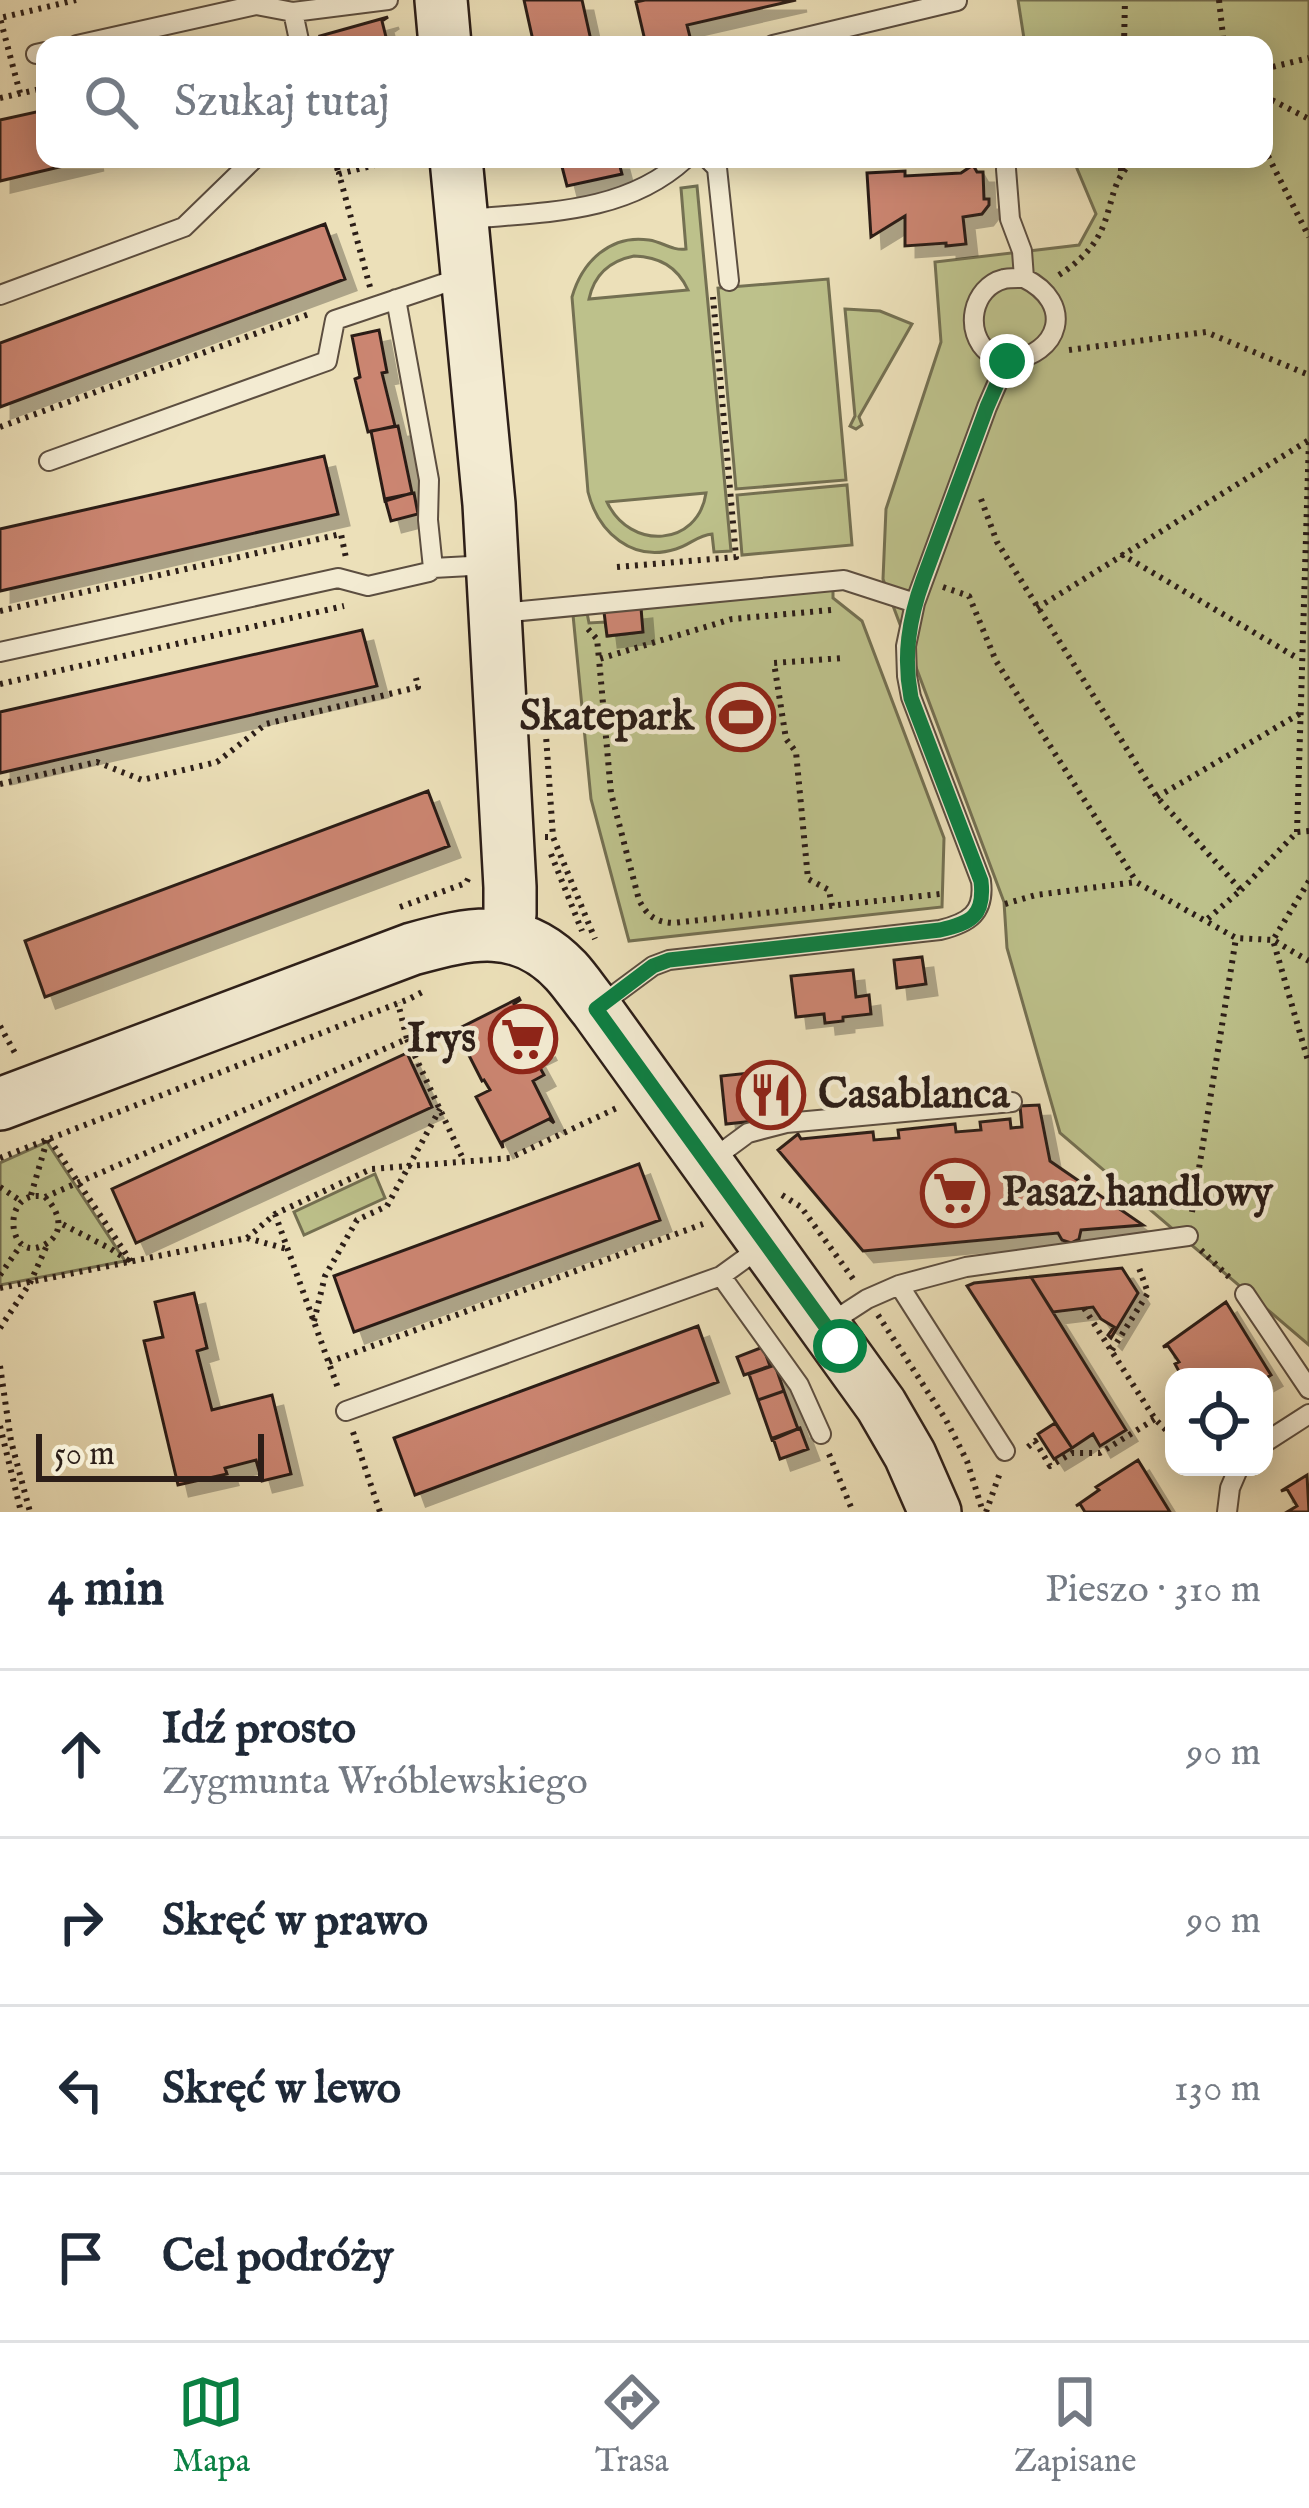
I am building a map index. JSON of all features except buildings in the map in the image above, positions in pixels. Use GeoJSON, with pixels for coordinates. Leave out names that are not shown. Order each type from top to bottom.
{"type":"FeatureCollection","features":[{"type":"Feature","properties":{"kind":"street"},"geometry":{"type":"LineString","coordinates":[[441,0],[444,36]]}},
{"type":"Feature","properties":{"kind":"street"},"geometry":{"type":"LineString","coordinates":[[457,168],[495,589],[510,886],[506,935]]}},
{"type":"Feature","properties":{"kind":"street"},"geometry":{"type":"LineString","coordinates":[[0,1104],[412,949],[462,935],[506,935],[531,945],[564,969],[596,1009],[826,1326],[910,1455],[955,1496]]}},
{"type":"Feature","properties":{"kind":"lane"},"geometry":{"type":"LineString","coordinates":[[116,36],[256,4],[293,12],[388,0]]}},
{"type":"Feature","properties":{"kind":"lane"},"geometry":{"type":"LineString","coordinates":[[811,36],[957,1]]}},
{"type":"Feature","properties":{"kind":"lane"},"geometry":{"type":"LineString","coordinates":[[293,12],[298,36]]}},
{"type":"Feature","properties":{"kind":"lane"},"geometry":{"type":"LineString","coordinates":[[0,295],[184,227],[245,168]]}},
{"type":"Feature","properties":{"kind":"lane"},"geometry":{"type":"LineString","coordinates":[[462,220],[610,201],[656,182],[674,168]]}},
{"type":"Feature","properties":{"kind":"lane"},"geometry":{"type":"LineString","coordinates":[[717,168],[729,280]]}},
{"type":"Feature","properties":{"kind":"lane"},"geometry":{"type":"LineString","coordinates":[[1006,169],[1010,219],[1032,282],[1052,300],[1055,319],[1052,336],[1042,350],[1007,361],[990,354],[977,339],[972,321],[976,302],[988,287],[1005,278],[1032,282]]}},
{"type":"Feature","properties":{"kind":"lane"},"geometry":{"type":"LineString","coordinates":[[49,461],[327,361],[334,320],[442,284],[468,280]]}},
{"type":"Feature","properties":{"kind":"lane"},"geometry":{"type":"LineString","coordinates":[[396,299],[429,480],[433,568]]}},
{"type":"Feature","properties":{"kind":"lane"},"geometry":{"type":"LineString","coordinates":[[596,1009],[653,966],[669,960],[940,930],[969,921],[979,911],[981,881],[911,698],[906,646],[923,580],[1007,361]]}},
{"type":"Feature","properties":{"kind":"lane"},"geometry":{"type":"LineString","coordinates":[[433,568],[495,589],[580,606],[844,580],[915,603]]}},
{"type":"Feature","properties":{"kind":"lane"},"geometry":{"type":"LineString","coordinates":[[0,652],[338,578],[368,586],[433,568]]}},
{"type":"Feature","properties":{"kind":"lane"},"geometry":{"type":"LineString","coordinates":[[706,1163],[748,1133],[786,1123],[1012,1102]]}},
{"type":"Feature","properties":{"kind":"lane"},"geometry":{"type":"LineString","coordinates":[[826,1326],[899,1285],[966,1267],[1188,1236]]}},
{"type":"Feature","properties":{"kind":"lane"},"geometry":{"type":"LineString","coordinates":[[346,1411],[721,1276],[765,1244]]}},
{"type":"Feature","properties":{"kind":"lane"},"geometry":{"type":"LineString","coordinates":[[721,1276],[799,1385],[821,1434]]}},
{"type":"Feature","properties":{"kind":"lane"},"geometry":{"type":"LineString","coordinates":[[899,1285],[1004,1456]]}},
{"type":"Feature","properties":{"kind":"lane"},"geometry":{"type":"LineString","coordinates":[[1245,1294],[1309,1389]]}},
{"type":"Feature","properties":{"kind":"lane"},"geometry":{"type":"LineString","coordinates":[[1273,1437],[1309,1414]]}},
{"type":"Feature","properties":{"kind":"lane"},"geometry":{"type":"LineString","coordinates":[[1227,1512],[1236,1476]]}},
{"type":"Feature","properties":{"kind":"path"},"geometry":{"type":"LineString","coordinates":[[0,18],[76,0]]}},
{"type":"Feature","properties":{"kind":"path"},"geometry":{"type":"LineString","coordinates":[[1124,36],[1125,0]]}},
{"type":"Feature","properties":{"kind":"path"},"geometry":{"type":"LineString","coordinates":[[1219,0],[1224,36]]}},
{"type":"Feature","properties":{"kind":"path"},"geometry":{"type":"LineString","coordinates":[[1273,67],[1309,58]]}},
{"type":"Feature","properties":{"kind":"path"},"geometry":{"type":"LineString","coordinates":[[0,98],[36,90]]}},
{"type":"Feature","properties":{"kind":"path"},"geometry":{"type":"LineString","coordinates":[[1273,101],[1309,119]]}},
{"type":"Feature","properties":{"kind":"path"},"geometry":{"type":"LineString","coordinates":[[1273,166],[1309,237]]}},
{"type":"Feature","properties":{"kind":"path"},"geometry":{"type":"LineString","coordinates":[[337,168],[371,292]]}},
{"type":"Feature","properties":{"kind":"path"},"geometry":{"type":"LineString","coordinates":[[339,174],[363,168]]}},
{"type":"Feature","properties":{"kind":"path"},"geometry":{"type":"LineString","coordinates":[[1032,282],[1078,263],[1100,235],[1120,168]]}},
{"type":"Feature","properties":{"kind":"path"},"geometry":{"type":"LineString","coordinates":[[1120,171],[1124,168]]}},
{"type":"Feature","properties":{"kind":"path"},"geometry":{"type":"LineString","coordinates":[[616,568],[736,557],[712,282],[729,280]]}},
{"type":"Feature","properties":{"kind":"path"},"geometry":{"type":"LineString","coordinates":[[0,427],[327,308]]}},
{"type":"Feature","properties":{"kind":"path"},"geometry":{"type":"LineString","coordinates":[[1042,350],[1057,352],[1206,332],[1309,375]]}},
{"type":"Feature","properties":{"kind":"path"},"geometry":{"type":"LineString","coordinates":[[1037,608],[1309,439]]}},
{"type":"Feature","properties":{"kind":"path"},"geometry":{"type":"LineString","coordinates":[[1297,832],[1309,439]]}},
{"type":"Feature","properties":{"kind":"path"},"geometry":{"type":"LineString","coordinates":[[967,462],[997,542],[1157,797],[1241,890]]}},
{"type":"Feature","properties":{"kind":"path"},"geometry":{"type":"LineString","coordinates":[[0,611],[341,534],[352,581]]}},
{"type":"Feature","properties":{"kind":"path"},"geometry":{"type":"LineString","coordinates":[[1121,554],[1300,660]]}},
{"type":"Feature","properties":{"kind":"path"},"geometry":{"type":"LineString","coordinates":[[923,580],[969,596],[996,661],[1136,882],[1236,938],[1274,940],[1309,961]]}},
{"type":"Feature","properties":{"kind":"path"},"geometry":{"type":"LineString","coordinates":[[0,684],[346,605]]}},
{"type":"Feature","properties":{"kind":"path"},"geometry":{"type":"LineString","coordinates":[[580,606],[582,621],[597,640],[611,793],[639,901],[653,919],[673,923],[940,894]]}},
{"type":"Feature","properties":{"kind":"path"},"geometry":{"type":"LineString","coordinates":[[599,658],[732,619],[831,610]]}},
{"type":"Feature","properties":{"kind":"path"},"geometry":{"type":"LineString","coordinates":[[832,906],[829,890],[808,879],[796,752],[786,739],[774,663],[843,658]]}},
{"type":"Feature","properties":{"kind":"path"},"geometry":{"type":"LineString","coordinates":[[0,784],[97,762],[142,780],[217,762],[266,724],[418,687],[416,678]]}},
{"type":"Feature","properties":{"kind":"path"},"geometry":{"type":"LineString","coordinates":[[1157,797],[1301,713]]}},
{"type":"Feature","properties":{"kind":"path"},"geometry":{"type":"LineString","coordinates":[[1204,922],[1297,832],[1309,831]]}},
{"type":"Feature","properties":{"kind":"path"},"geometry":{"type":"LineString","coordinates":[[382,914],[466,883],[473,868]]}},
{"type":"Feature","properties":{"kind":"path"},"geometry":{"type":"LineString","coordinates":[[1309,881],[1274,940],[1309,1064]]}},
{"type":"Feature","properties":{"kind":"path"},"geometry":{"type":"LineString","coordinates":[[979,911],[1036,895],[1136,882]]}},
{"type":"Feature","properties":{"kind":"path"},"geometry":{"type":"LineString","coordinates":[[1236,938],[1188,1236],[1245,1294]]}},
{"type":"Feature","properties":{"kind":"path"},"geometry":{"type":"LineString","coordinates":[[0,1158],[430,988]]}},
{"type":"Feature","properties":{"kind":"path"},"geometry":{"type":"LineString","coordinates":[[398,1003],[407,1039],[464,1162]]}},
{"type":"Feature","properties":{"kind":"path"},"geometry":{"type":"LineString","coordinates":[[0,1026],[16,1053],[0,1062]]}},
{"type":"Feature","properties":{"kind":"path"},"geometry":{"type":"LineString","coordinates":[[49,1243],[35,1248],[11,1236],[6,1223],[18,1199],[45,1197],[407,1039]]}},
{"type":"Feature","properties":{"kind":"path"},"geometry":{"type":"LineString","coordinates":[[248,1238],[275,1214],[371,1169],[510,1158],[634,1100]]}},
{"type":"Feature","properties":{"kind":"path"},"geometry":{"type":"LineString","coordinates":[[314,1322],[326,1276],[357,1220],[387,1206],[440,1109]]}},
{"type":"Feature","properties":{"kind":"path"},"geometry":{"type":"LineString","coordinates":[[48,1137],[132,1263]]}},
{"type":"Feature","properties":{"kind":"path"},"geometry":{"type":"LineString","coordinates":[[31,1195],[48,1137]]}},
{"type":"Feature","properties":{"kind":"path"},"geometry":{"type":"LineString","coordinates":[[0,1187],[18,1199]]}},
{"type":"Feature","properties":{"kind":"path"},"geometry":{"type":"LineString","coordinates":[[0,1328],[60,1223],[56,1208],[45,1197]]}},
{"type":"Feature","properties":{"kind":"path"},"geometry":{"type":"LineString","coordinates":[[275,1214],[380,1512]]}},
{"type":"Feature","properties":{"kind":"path"},"geometry":{"type":"LineString","coordinates":[[328,1361],[718,1219]]}},
{"type":"Feature","properties":{"kind":"path"},"geometry":{"type":"LineString","coordinates":[[60,1223],[132,1263]]}},
{"type":"Feature","properties":{"kind":"path"},"geometry":{"type":"LineString","coordinates":[[0,1288],[248,1238],[287,1249]]}},
{"type":"Feature","properties":{"kind":"path"},"geometry":{"type":"LineString","coordinates":[[1112,1350],[1148,1293],[1132,1244]]}},
{"type":"Feature","properties":{"kind":"path"},"geometry":{"type":"LineString","coordinates":[[0,1275],[21,1245]]}},
{"type":"Feature","properties":{"kind":"path"},"geometry":{"type":"LineString","coordinates":[[1084,1307],[1165,1429]]}},
{"type":"Feature","properties":{"kind":"path"},"geometry":{"type":"LineString","coordinates":[[0,1366],[26,1512]]}},
{"type":"Feature","properties":{"kind":"path"},"geometry":{"type":"LineString","coordinates":[[955,1496],[1004,1456],[1035,1442],[1050,1466],[1072,1453],[1100,1453],[1155,1419]]}},
{"type":"Feature","properties":{"kind":"path"},"geometry":{"type":"LineString","coordinates":[[0,1426],[1,1443],[26,1512]]}},
{"type":"Feature","properties":{"kind":"path"},"geometry":{"type":"LineString","coordinates":[[821,1434],[853,1512]]}},
{"type":"Feature","properties":{"kind":"path"},"geometry":{"type":"LineString","coordinates":[[986,1512],[1004,1456]]}},
{"type":"Feature","properties":{"kind":"green space"},"geometry":{"type":"Polygon","coordinates":[[[1018,0],[1309,0],[1309,1345],[1060,1133],[1007,948],[1004,902],[883,579],[886,509],[941,342],[935,262],[1079,245],[1096,214],[1077,168],[1273,168],[1273,36],[1024,36],[1018,0]]]}},
{"type":"Feature","properties":{"kind":"green space"},"geometry":{"type":"Polygon","coordinates":[[[697,186],[731,551],[714,552],[712,534],[660,552],[631,548],[600,520],[588,492],[572,297],[590,262],[610,246],[635,239],[686,249],[681,188],[697,186]],[[634,256],[604,270],[589,299],[688,290],[666,264],[634,256]],[[706,493],[607,502],[631,529],[662,536],[690,524],[706,493]]]}},
{"type":"Feature","properties":{"kind":"green space"},"geometry":{"type":"Polygon","coordinates":[[[828,279],[846,480],[736,489],[718,288],[828,279]]]}},
{"type":"Feature","properties":{"kind":"green space"},"geometry":{"type":"Polygon","coordinates":[[[845,309],[880,311],[912,324],[856,429],[850,426],[855,416],[845,309]]]}},
{"type":"Feature","properties":{"kind":"green space"},"geometry":{"type":"Polygon","coordinates":[[[847,485],[852,545],[742,555],[737,495],[847,485]]]}},
{"type":"Feature","properties":{"kind":"green space","name":"Skatepark"},"geometry":{"type":"Polygon","coordinates":[[[833,589],[833,598],[862,621],[944,838],[942,907],[629,941],[591,799],[573,615],[587,613],[589,623],[605,622],[608,636],[642,632],[641,608],[833,589]]]}},
{"type":"Feature","properties":{"kind":"green space"},"geometry":{"type":"Polygon","coordinates":[[[47,1142],[125,1261],[0,1285],[0,1163],[47,1142]]]}},
{"type":"Feature","properties":{"kind":"green space"},"geometry":{"type":"Polygon","coordinates":[[[375,1174],[385,1198],[304,1235],[294,1212],[375,1174]]]}},
{"type":"Feature","properties":{"kind":"place","name":"Skatepark"},"geometry":{"type":"Point","coordinates":[741,717]}},
{"type":"Feature","properties":{"kind":"place","name":"Irys"},"geometry":{"type":"Point","coordinates":[523,1039]}},
{"type":"Feature","properties":{"kind":"place","name":"Casablanca"},"geometry":{"type":"Point","coordinates":[771,1095]}},
{"type":"Feature","properties":{"kind":"place","name":"Pasaż handlowy"},"geometry":{"type":"Point","coordinates":[955,1193]}},
{"type":"Feature","properties":{"kind":"route"},"geometry":{"type":"LineString","coordinates":[[840,1346],[596,1009],[653,966],[669,960],[940,930],[969,921],[979,911],[981,881],[911,698],[906,646],[923,580],[1007,361]]}}]}
